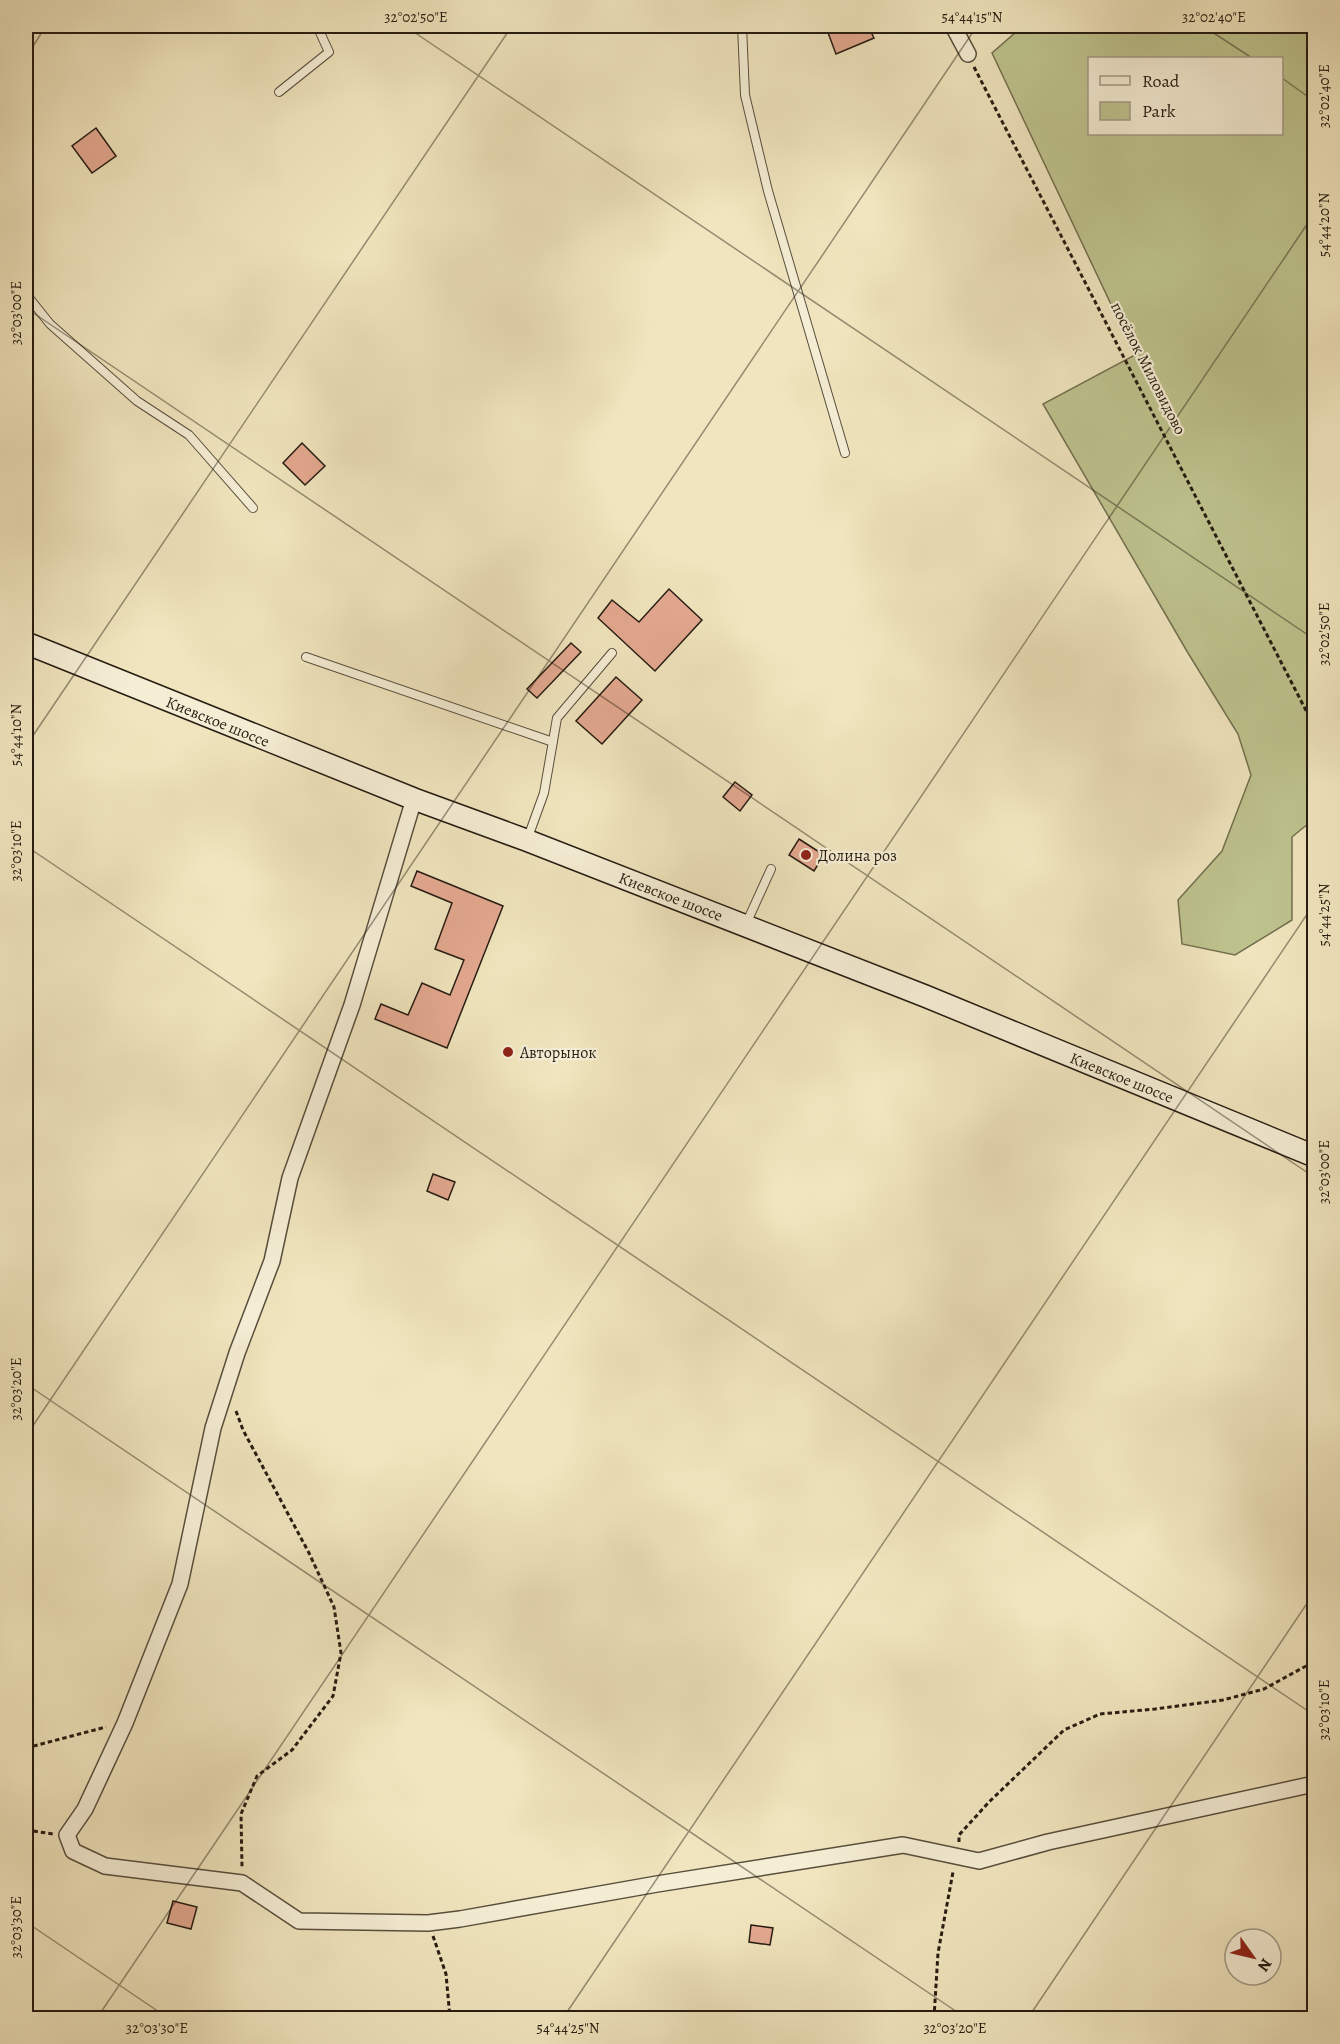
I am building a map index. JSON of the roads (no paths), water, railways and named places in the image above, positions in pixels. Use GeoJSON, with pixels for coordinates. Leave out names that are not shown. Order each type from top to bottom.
{"type":"FeatureCollection","features":[{"type":"Feature","properties":{"kind":"main road","name":"Киевское шоссе"},"geometry":{"type":"LineString","coordinates":[[26,643],[414,800],[526,840],[925,996],[1314,1156]]}},
{"type":"Feature","properties":{"kind":"street"},"geometry":{"type":"LineString","coordinates":[[953,26],[968,54]]}},
{"type":"Feature","properties":{"kind":"street"},"geometry":{"type":"LineString","coordinates":[[414,800],[352,1005],[290,1179],[272,1261],[237,1353],[213,1428],[180,1584],[125,1723],[85,1809],[67,1835],[73,1851],[105,1866],[242,1883],[299,1920],[428,1923],[903,1845],[979,1861],[1048,1842],[1314,1784]]}},
{"type":"Feature","properties":{"kind":"lane"},"geometry":{"type":"LineString","coordinates":[[279,92],[329,52],[317,26]]}},
{"type":"Feature","properties":{"kind":"lane"},"geometry":{"type":"LineString","coordinates":[[742,26],[745,95],[768,191],[845,453]]}},
{"type":"Feature","properties":{"kind":"lane"},"geometry":{"type":"LineString","coordinates":[[26,294],[50,324],[137,401],[189,435],[253,508]]}},
{"type":"Feature","properties":{"kind":"lane"},"geometry":{"type":"LineString","coordinates":[[526,840],[544,793],[556,718],[612,653]]}},
{"type":"Feature","properties":{"kind":"lane"},"geometry":{"type":"LineString","coordinates":[[306,657],[553,742]]}},
{"type":"Feature","properties":{"kind":"lane"},"geometry":{"type":"LineString","coordinates":[[746,925],[771,869]]}},
{"type":"Feature","properties":{"kind":"place","name":"Долина роз"},"geometry":{"type":"Point","coordinates":[806,855]}},
{"type":"Feature","properties":{"kind":"place","name":"Авторынок"},"geometry":{"type":"Point","coordinates":[508,1052]}}]}
